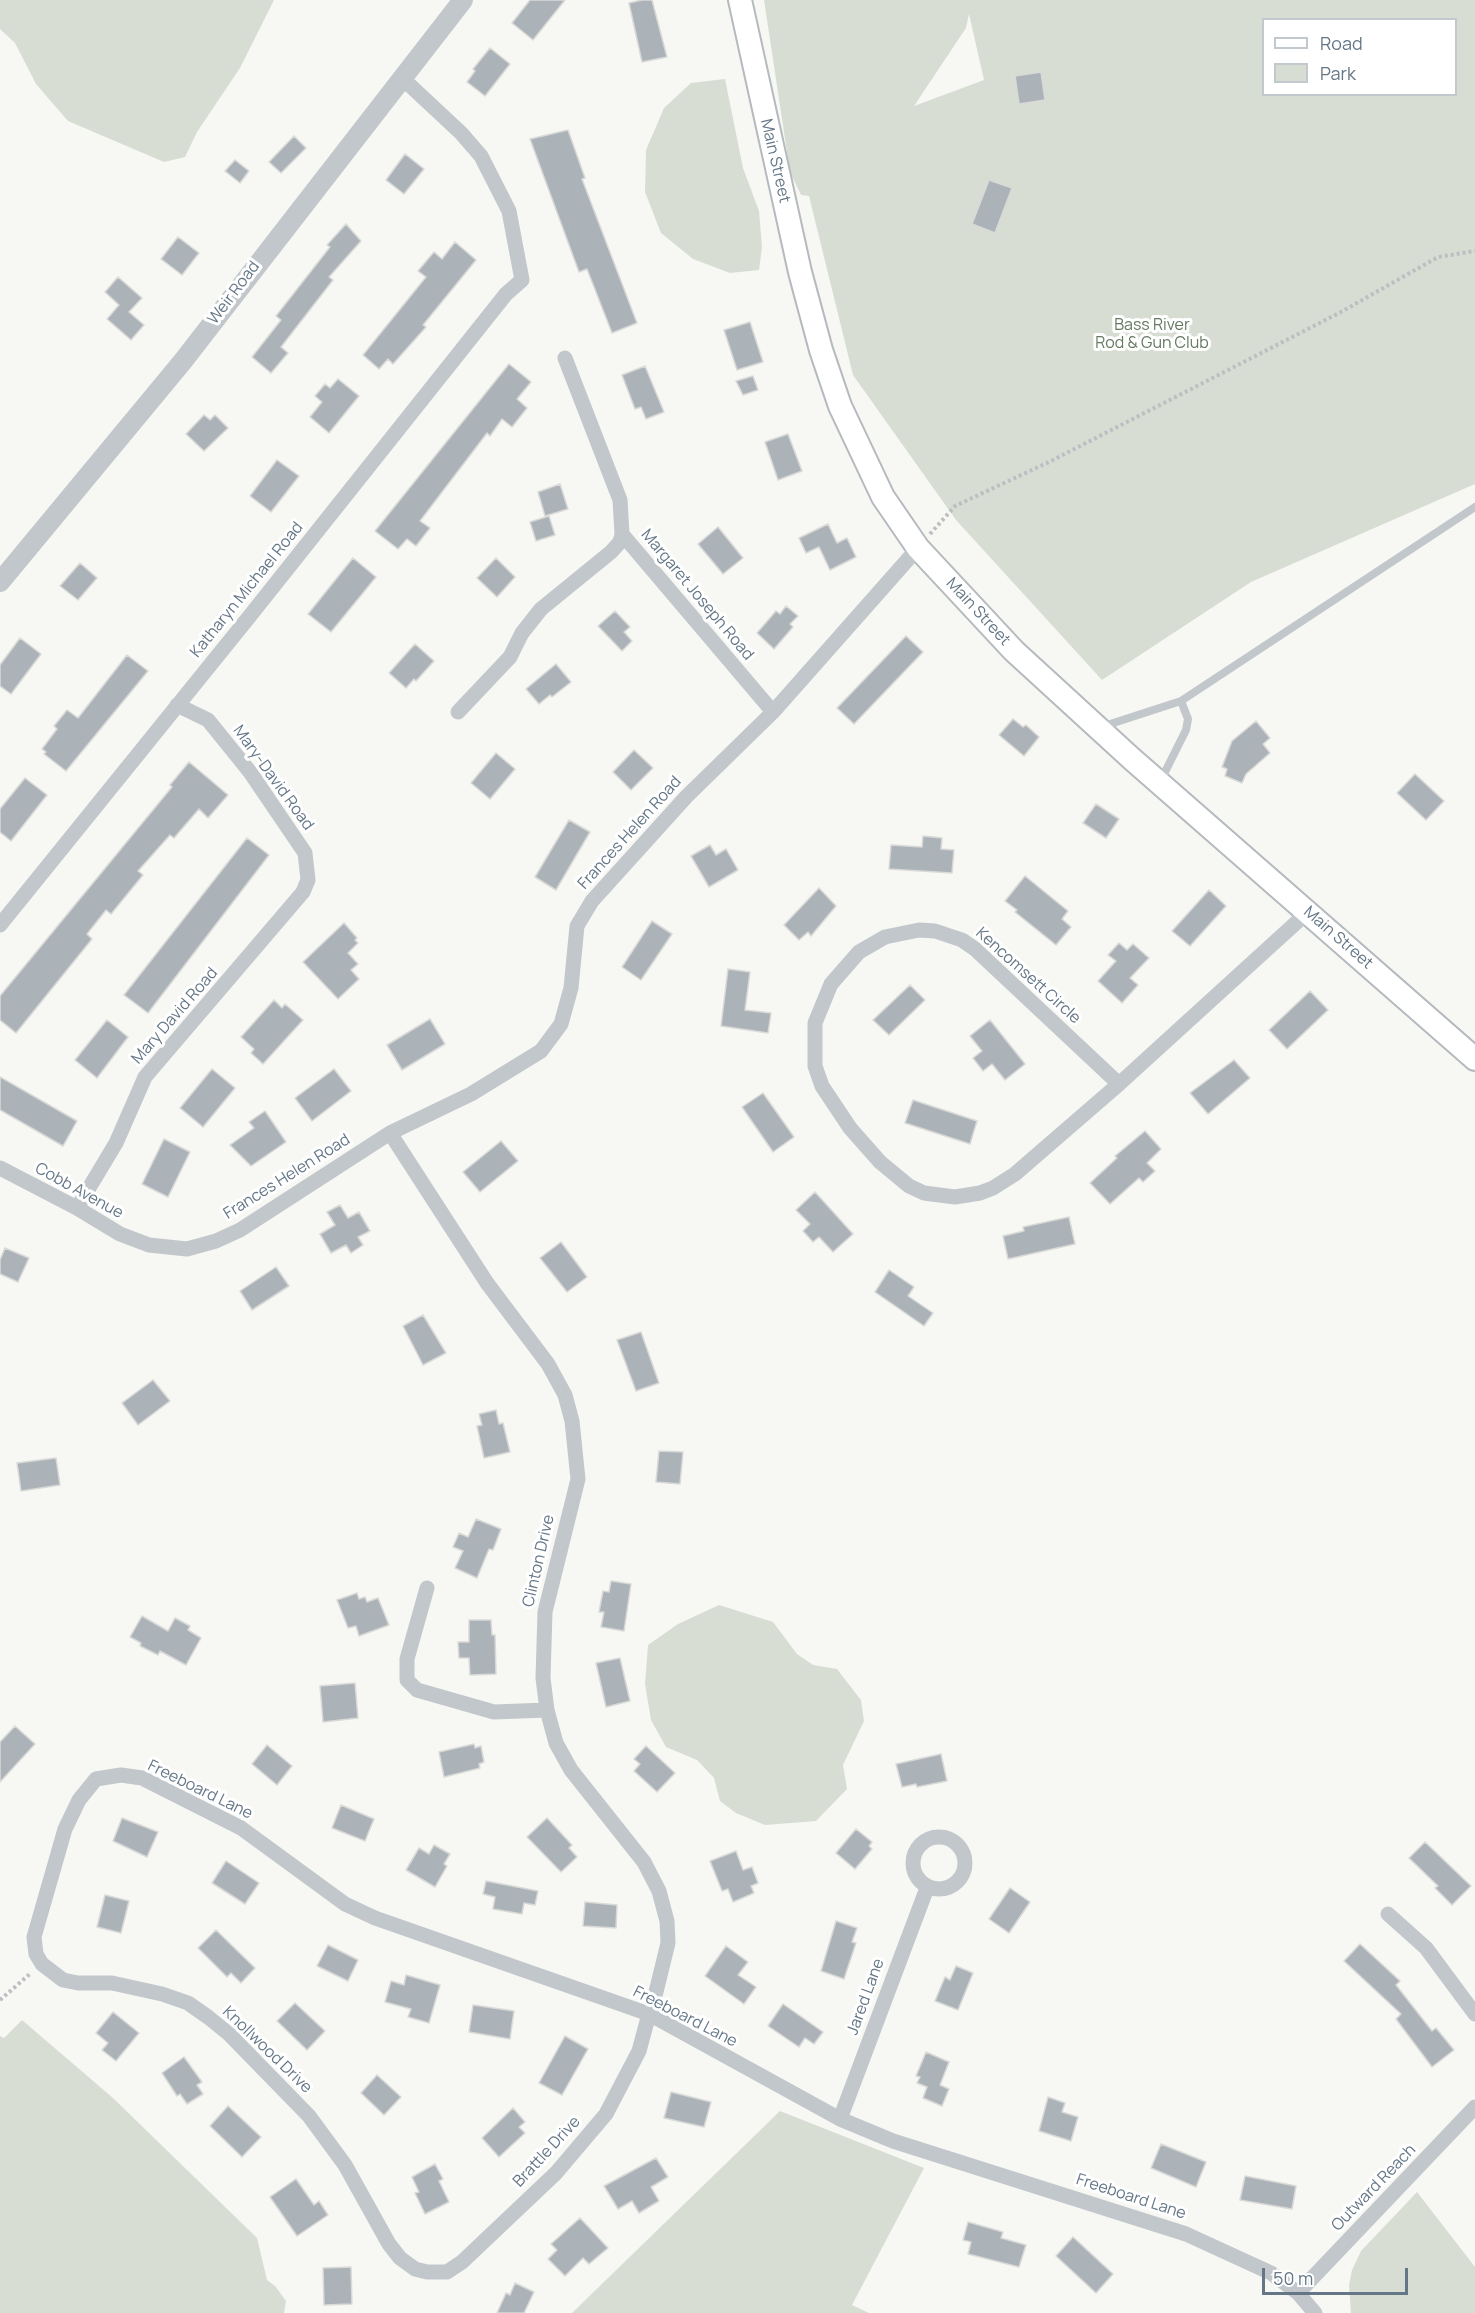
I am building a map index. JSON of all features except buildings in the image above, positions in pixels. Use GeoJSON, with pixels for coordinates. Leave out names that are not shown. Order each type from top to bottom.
{"type":"FeatureCollection","features":[{"type":"Feature","properties":{"kind":"main road","name":"Main Street"},"geometry":{"type":"LineString","coordinates":[[740,0],[795,248],[821,350],[840,406],[859,451],[883,497],[918,548],[1014,651],[1097,728],[1475,1058]]}},
{"type":"Feature","properties":{"kind":"street","name":"Weir Road"},"geometry":{"type":"LineString","coordinates":[[0,582],[183,361],[463,0]]}},
{"type":"Feature","properties":{"kind":"street","name":"Katharyn Michael Road"},"geometry":{"type":"LineString","coordinates":[[0,925],[506,294],[522,280],[509,211],[486,164],[461,133],[401,77]]}},
{"type":"Feature","properties":{"kind":"street","name":"Margaret Joseph Road"},"geometry":{"type":"LineString","coordinates":[[565,358],[621,500],[622,534],[773,712]]}},
{"type":"Feature","properties":{"kind":"street"},"geometry":{"type":"LineString","coordinates":[[458,712],[510,657],[522,633],[541,609],[611,552],[620,542],[622,534]]}},
{"type":"Feature","properties":{"kind":"street","name":"Frances Helen Road"},"geometry":{"type":"LineString","coordinates":[[141,1242],[187,1249],[216,1241],[240,1230],[390,1132],[471,1094],[541,1051],[561,1024],[571,988],[577,926],[592,901],[686,797],[773,712],[918,548]]}},
{"type":"Feature","properties":{"kind":"street","name":"Mary-David Road"},"geometry":{"type":"LineString","coordinates":[[177,705],[208,720],[250,772],[290,828],[305,853],[308,880],[303,892]]}},
{"type":"Feature","properties":{"kind":"street","name":"Mary David Road"},"geometry":{"type":"LineString","coordinates":[[76,1208],[116,1143],[145,1077],[303,892]]}},
{"type":"Feature","properties":{"kind":"street","name":"Kencomsett Circle"},"geometry":{"type":"LineString","coordinates":[[1119,1084],[975,949],[962,940],[935,931],[919,930],[885,937],[859,952],[831,984],[815,1023],[815,1066],[832,1104],[880,1162],[909,1186],[935,1196],[968,1195],[1004,1182],[1119,1084],[1309,911]]}},
{"type":"Feature","properties":{"kind":"street","name":"Clinton Drive"},"geometry":{"type":"LineString","coordinates":[[390,1132],[487,1283],[548,1364],[565,1395],[573,1431],[578,1479],[545,1612],[543,1678],[547,1710],[556,1743],[571,1770],[644,1862],[659,1892],[668,1921],[668,1943],[649,2014]]}},
{"type":"Feature","properties":{"kind":"street","name":"Cobb Avenue"},"geometry":{"type":"LineString","coordinates":[[0,1168],[120,1234],[141,1242]]}},
{"type":"Feature","properties":{"kind":"street"},"geometry":{"type":"LineString","coordinates":[[427,1588],[407,1659],[407,1680],[417,1690],[494,1712],[547,1710]]}},
{"type":"Feature","properties":{"kind":"street","name":"Freeboard Lane"},"geometry":{"type":"LineString","coordinates":[[42,1964],[36,1954],[34,1937],[65,1829],[79,1800],[96,1779],[121,1774],[142,1778],[241,1828],[345,1904],[415,1934],[566,1983],[649,2014],[840,2119],[893,2141],[1186,2234],[1271,2273],[1298,2293],[1315,2313]]}},
{"type":"Feature","properties":{"kind":"street","name":"Jared Lane"},"geometry":{"type":"LineString","coordinates":[[840,2119],[927,1888]]}},
{"type":"Feature","properties":{"kind":"street"},"geometry":{"type":"LineString","coordinates":[[1388,1914],[1426,1948],[1475,2014]]}},
{"type":"Feature","properties":{"kind":"street","name":"Knollwood Drive"},"geometry":{"type":"LineString","coordinates":[[42,1964],[63,1980],[112,1983],[162,1994],[188,2003],[208,2017],[237,2042],[309,2116],[345,2165],[389,2244],[400,2258],[415,2270],[427,2272]]}},
{"type":"Feature","properties":{"kind":"street","name":"Brattle Drive"},"geometry":{"type":"LineString","coordinates":[[427,2272],[447,2272],[462,2262],[581,2145],[606,2114],[639,2051],[649,2014]]}},
{"type":"Feature","properties":{"kind":"street","name":"Outward Reach"},"geometry":{"type":"LineString","coordinates":[[1298,2293],[1475,2107]]}},
{"type":"Feature","properties":{"kind":"lane"},"geometry":{"type":"LineString","coordinates":[[1097,728],[1181,701],[1475,507]]}},
{"type":"Feature","properties":{"kind":"lane"},"geometry":{"type":"LineString","coordinates":[[1159,783],[1186,730],[1188,719],[1181,701]]}},
{"type":"Feature","properties":{"kind":"path"},"geometry":{"type":"LineString","coordinates":[[918,548],[955,506],[1142,415],[1341,312],[1438,257],[1475,252]]}},
{"type":"Feature","properties":{"kind":"path"},"geometry":{"type":"LineString","coordinates":[[0,2000],[42,1964]]}},
{"type":"Feature","properties":{"kind":"green space"},"geometry":{"type":"Polygon","coordinates":[[[0,0],[274,0],[240,68],[197,132],[185,157],[164,162],[68,121],[36,84],[15,43],[0,29],[0,0]]]}},
{"type":"Feature","properties":{"kind":"green space","name":"Bass River Rod & Gun Club"},"geometry":{"type":"Polygon","coordinates":[[[764,0],[1475,0],[1475,484],[1251,582],[1102,680],[956,520],[853,375],[809,196],[801,195],[790,172],[764,0]],[[969,14],[966,28],[914,106],[984,80],[969,14]]]}},
{"type":"Feature","properties":{"kind":"green space"},"geometry":{"type":"Polygon","coordinates":[[[725,79],[743,168],[759,211],[762,247],[759,270],[730,273],[693,259],[661,233],[645,192],[646,150],[664,108],[691,83],[725,79]]]}},
{"type":"Feature","properties":{"kind":"green space"},"geometry":{"type":"Polygon","coordinates":[[[719,1605],[773,1622],[797,1654],[813,1665],[837,1669],[861,1700],[864,1721],[843,1765],[847,1789],[816,1821],[765,1825],[736,1813],[720,1801],[714,1778],[697,1760],[666,1747],[651,1720],[645,1684],[648,1645],[678,1624],[719,1605]]]}},
{"type":"Feature","properties":{"kind":"green space"},"geometry":{"type":"Polygon","coordinates":[[[22,2020],[113,2098],[257,2238],[267,2280],[275,2286],[286,2301],[284,2313],[0,2313],[0,2036],[4,2038],[22,2020]]]}},
{"type":"Feature","properties":{"kind":"green space"},"geometry":{"type":"Polygon","coordinates":[[[780,2111],[924,2168],[852,2305],[869,2313],[572,2313],[780,2111]]]}},
{"type":"Feature","properties":{"kind":"green space"},"geometry":{"type":"Polygon","coordinates":[[[1417,2192],[1475,2267],[1475,2313],[1351,2313],[1349,2285],[1352,2270],[1361,2251],[1417,2192]]]}}]}
